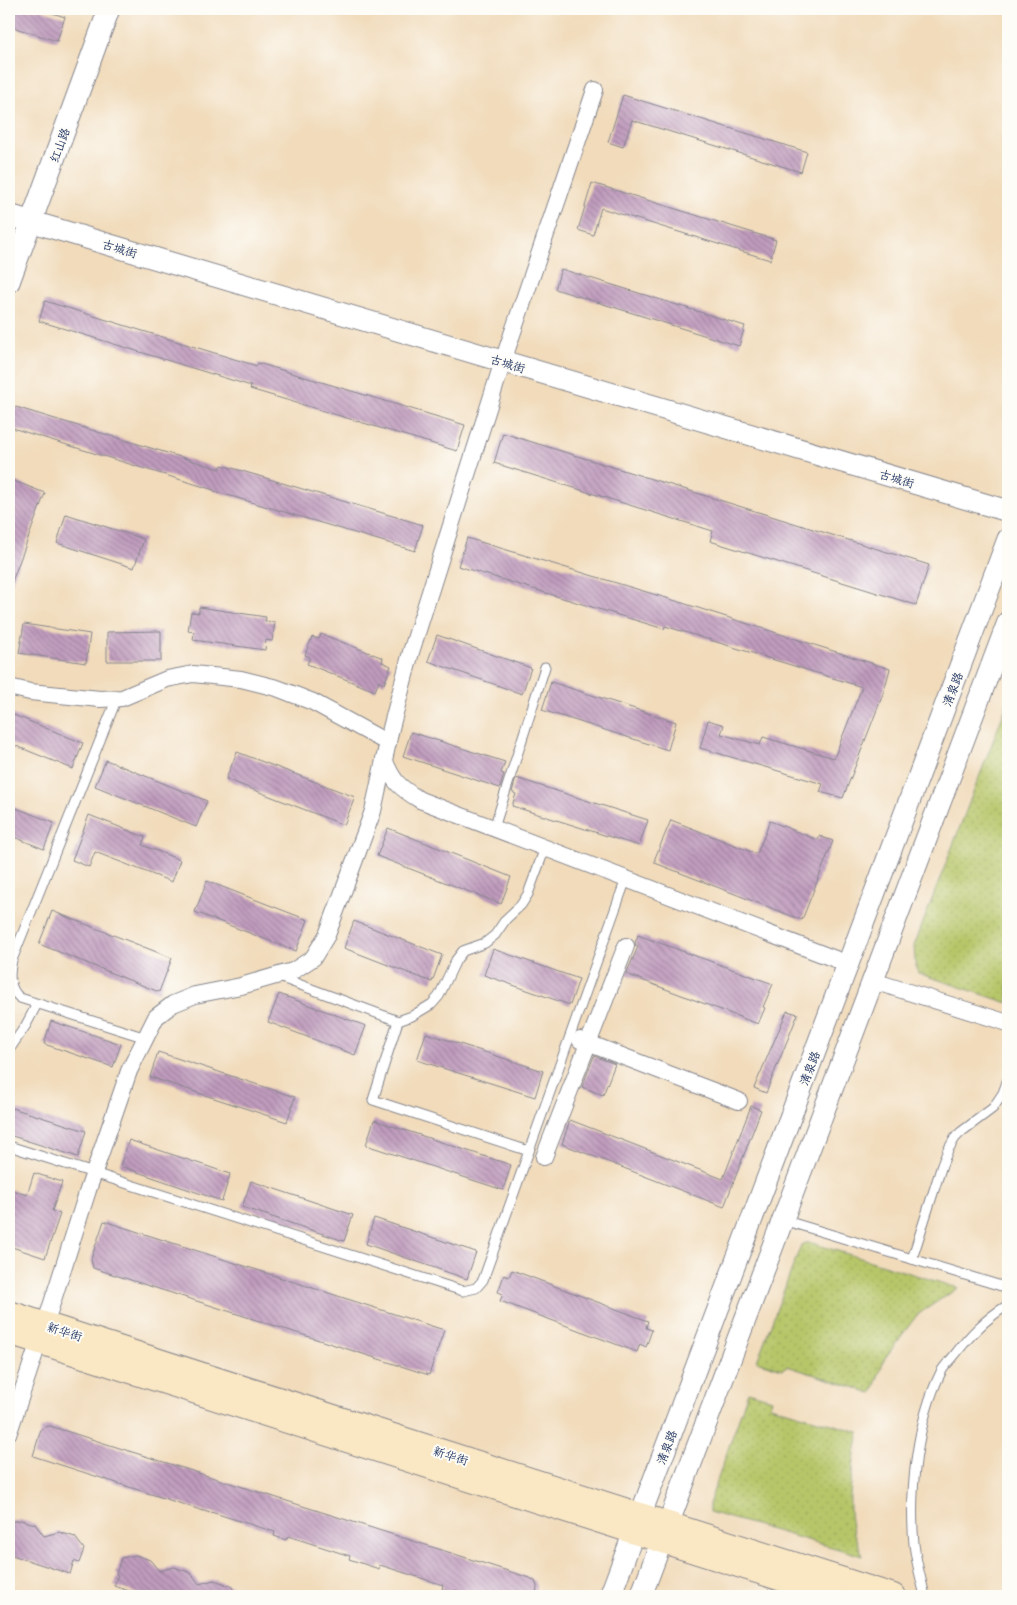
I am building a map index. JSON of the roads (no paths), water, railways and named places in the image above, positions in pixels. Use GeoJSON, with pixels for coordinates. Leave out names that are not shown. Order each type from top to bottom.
{"type":"FeatureCollection","features":[{"type":"Feature","properties":{"kind":"main road","name":"新华街"},"geometry":{"type":"LineString","coordinates":[[9,1313],[42,1333],[665,1533],[893,1596]]}},
{"type":"Feature","properties":{"kind":"main road","name":"新华街"},"geometry":{"type":"LineString","coordinates":[[9,1332],[42,1333]]}},
{"type":"Feature","properties":{"kind":"main road","name":"新华街"},"geometry":{"type":"LineString","coordinates":[[665,1533],[835,1596]]}},
{"type":"Feature","properties":{"kind":"street","name":"红山路"},"geometry":{"type":"LineString","coordinates":[[9,282],[109,9]]}},
{"type":"Feature","properties":{"kind":"street"},"geometry":{"type":"LineString","coordinates":[[9,1432],[129,1071],[156,1017],[173,1004],[195,994],[240,986],[293,971],[312,958],[327,935],[373,811],[411,652],[503,361],[595,90]]}},
{"type":"Feature","properties":{"kind":"street","name":"古城街"},"geometry":{"type":"LineString","coordinates":[[9,215],[1008,511]]}},
{"type":"Feature","properties":{"kind":"street","name":"清泉路"},"geometry":{"type":"LineString","coordinates":[[610,1596],[1008,539]]}},
{"type":"Feature","properties":{"kind":"street"},"geometry":{"type":"LineString","coordinates":[[641,1596],[1008,622]]}},
{"type":"Feature","properties":{"kind":"street"},"geometry":{"type":"LineString","coordinates":[[9,687],[30,692],[100,699],[122,698],[167,679],[193,674],[241,679],[277,688],[313,702],[388,743]]}},
{"type":"Feature","properties":{"kind":"street"},"geometry":{"type":"LineString","coordinates":[[384,759],[391,776],[405,791],[420,800],[848,964]]}},
{"type":"Feature","properties":{"kind":"street"},"geometry":{"type":"LineString","coordinates":[[544,1156],[584,1042],[626,946]]}},
{"type":"Feature","properties":{"kind":"street"},"geometry":{"type":"LineString","coordinates":[[873,981],[1008,1023]]}},
{"type":"Feature","properties":{"kind":"street"},"geometry":{"type":"LineString","coordinates":[[584,1042],[739,1101]]}},
{"type":"Feature","properties":{"kind":"lane"},"geometry":{"type":"LineString","coordinates":[[494,828],[545,666]]}},
{"type":"Feature","properties":{"kind":"lane"},"geometry":{"type":"LineString","coordinates":[[117,698],[12,960],[9,973],[11,984],[16,995],[20,998],[146,1038]]}},
{"type":"Feature","properties":{"kind":"lane"},"geometry":{"type":"LineString","coordinates":[[276,976],[398,1021],[412,1016],[432,1004],[439,996],[456,960],[463,951],[485,943],[495,935],[506,919],[521,905],[528,894],[545,848]]}},
{"type":"Feature","properties":{"kind":"lane"},"geometry":{"type":"LineString","coordinates":[[9,1146],[463,1291],[476,1288],[483,1280],[626,879]]}},
{"type":"Feature","properties":{"kind":"lane"},"geometry":{"type":"LineString","coordinates":[[9,1050],[26,1025],[37,1004]]}},
{"type":"Feature","properties":{"kind":"lane"},"geometry":{"type":"LineString","coordinates":[[398,1021],[373,1100],[529,1151]]}},
{"type":"Feature","properties":{"kind":"lane"},"geometry":{"type":"LineString","coordinates":[[912,1259],[948,1150],[961,1132],[993,1108],[1003,1093],[1008,1079]]}},
{"type":"Feature","properties":{"kind":"lane"},"geometry":{"type":"LineString","coordinates":[[783,1220],[1008,1288]]}},
{"type":"Feature","properties":{"kind":"lane"},"geometry":{"type":"LineString","coordinates":[[925,1596],[917,1566],[914,1543],[913,1500],[916,1463],[928,1403],[942,1370],[990,1316],[1008,1305]]}}]}
